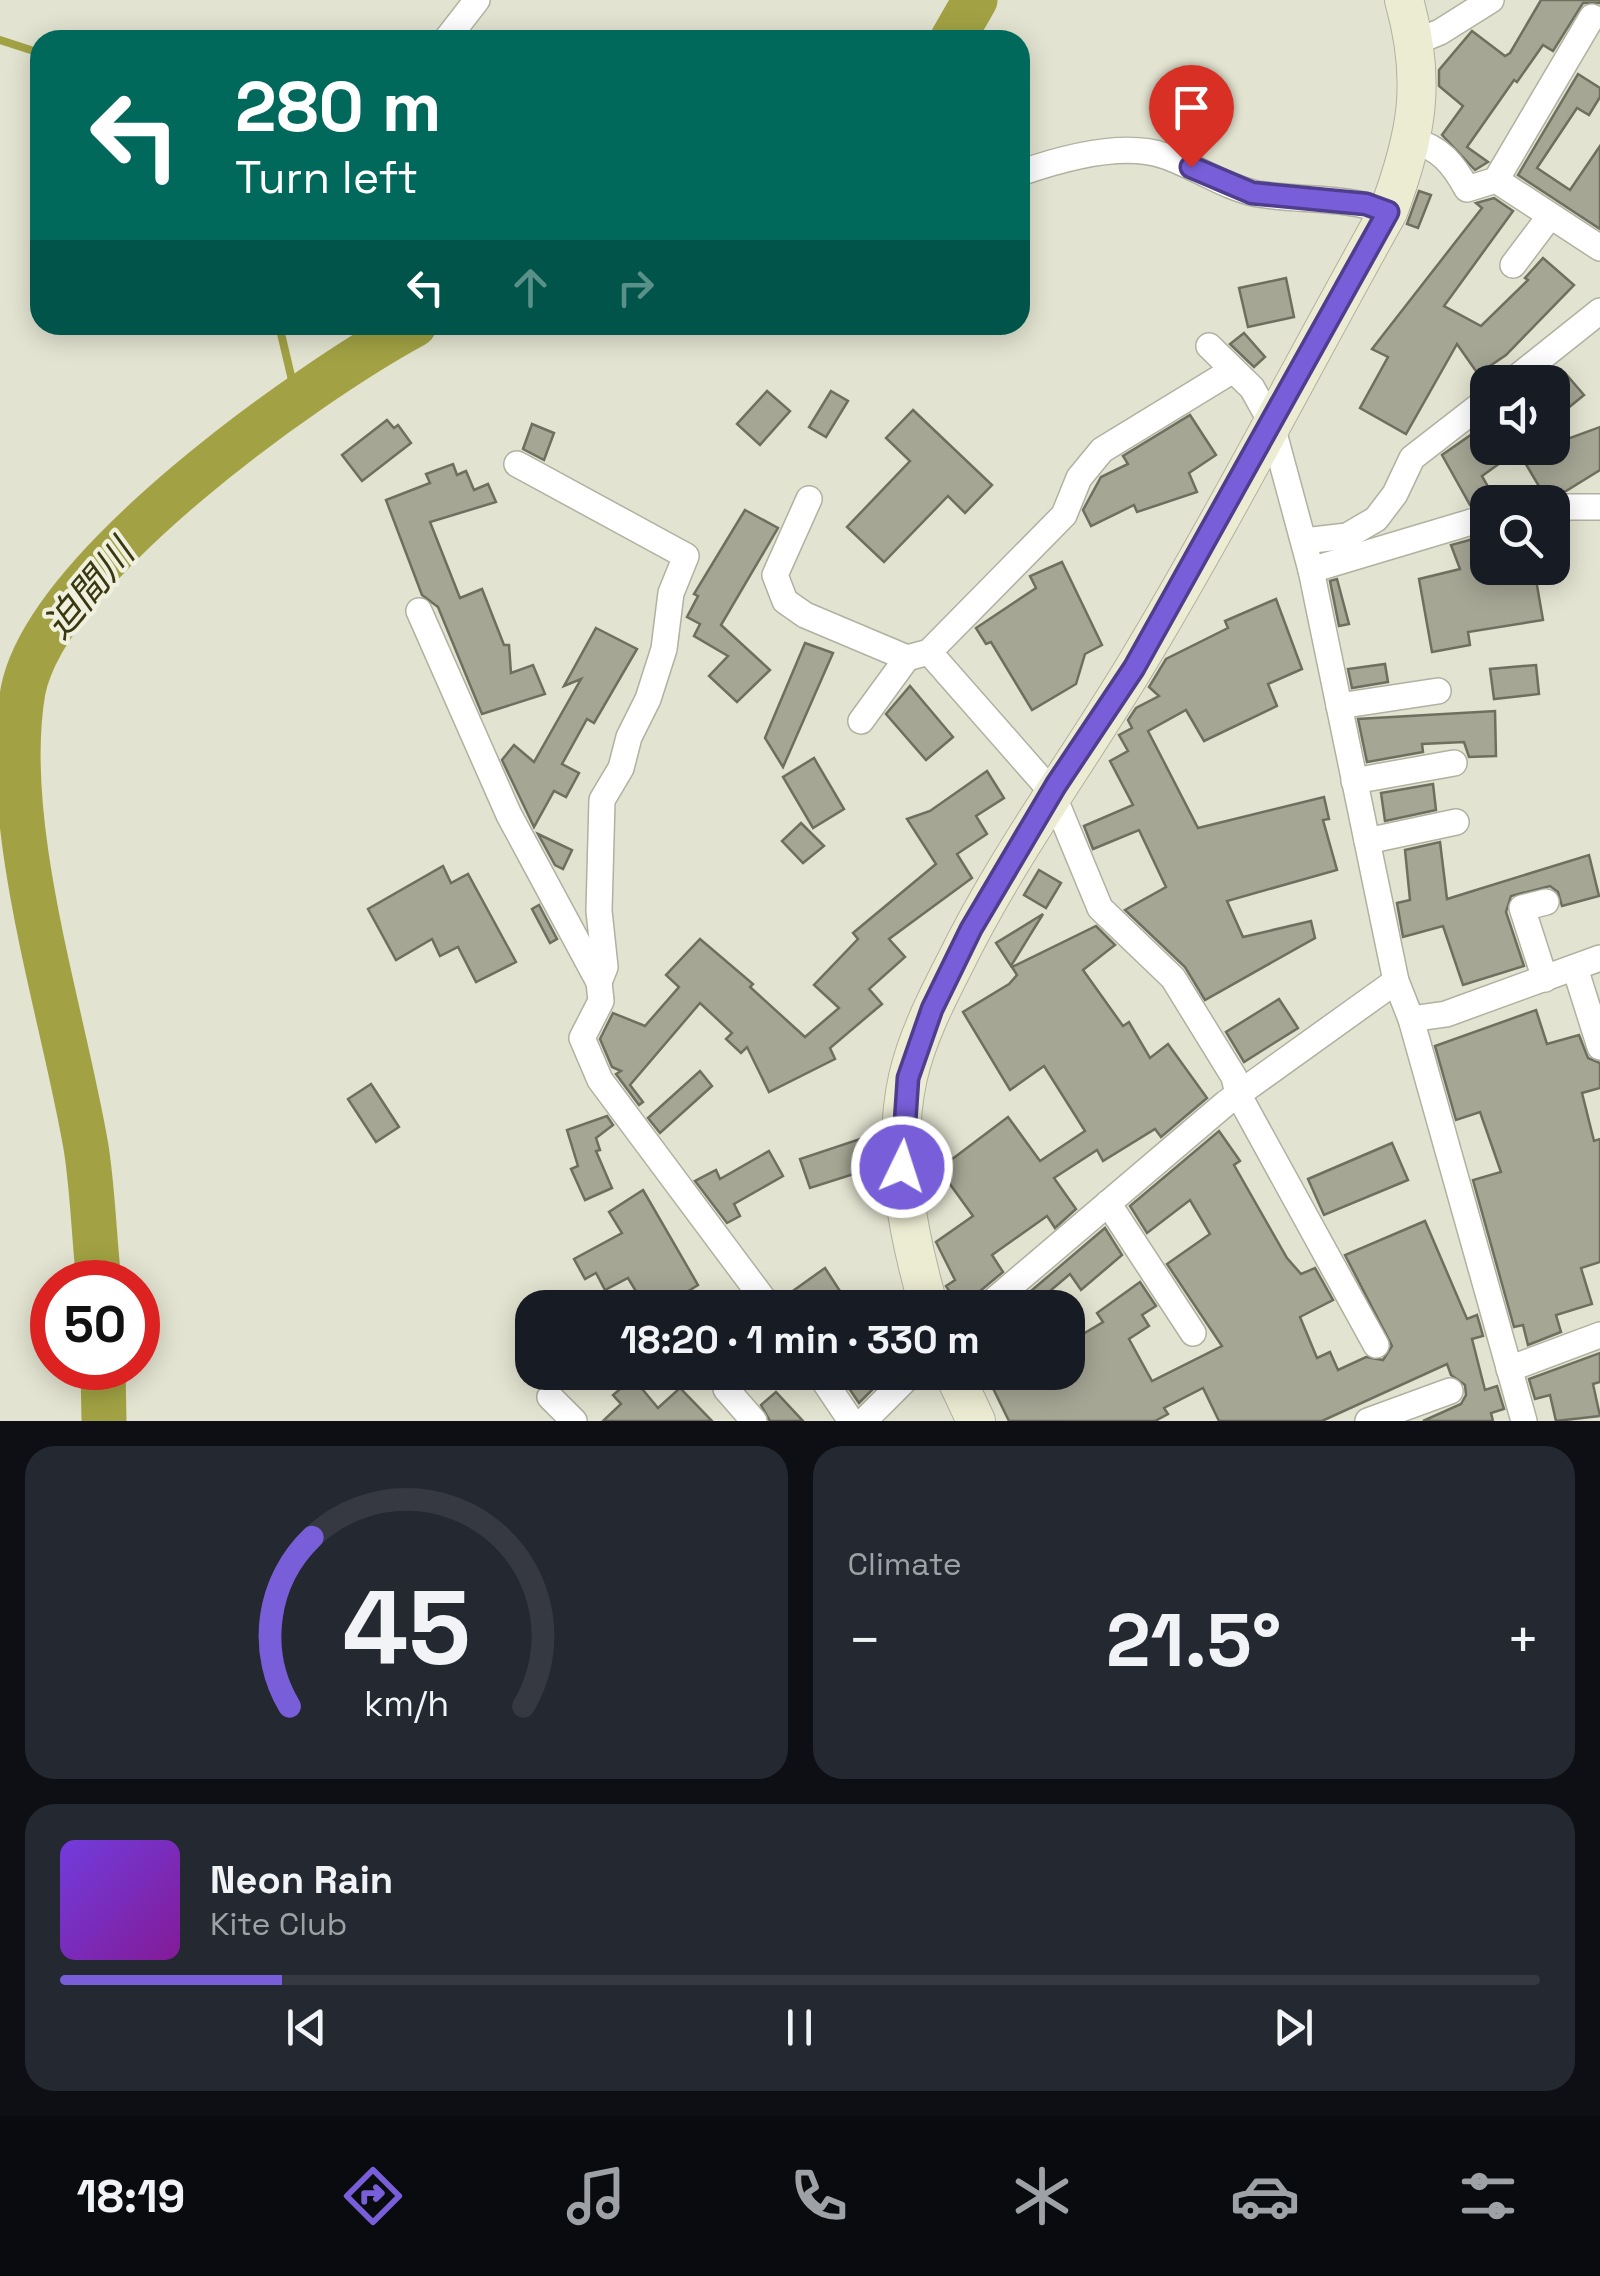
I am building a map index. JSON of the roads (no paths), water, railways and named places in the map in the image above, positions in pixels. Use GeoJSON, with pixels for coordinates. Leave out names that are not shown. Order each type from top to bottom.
{"type":"FeatureCollection","features":[{"type":"Feature","properties":{"kind":"main road"},"geometry":{"type":"LineString","coordinates":[[924,1290],[910,1242],[902,1167],[908,1078],[932,1009],[971,929],[1052,792],[1134,668],[1388,212],[1413,141],[1418,89],[1404,0]]}},
{"type":"Feature","properties":{"kind":"main road"},"geometry":{"type":"LineString","coordinates":[[961,1390],[976,1421]]}},
{"type":"Feature","properties":{"kind":"street"},"geometry":{"type":"LineString","coordinates":[[454,30],[477,0]]}},
{"type":"Feature","properties":{"kind":"street"},"geometry":{"type":"LineString","coordinates":[[1413,43],[1440,32],[1491,0]]}},
{"type":"Feature","properties":{"kind":"street"},"geometry":{"type":"LineString","coordinates":[[1413,141],[1426,144],[1452,162],[1467,189],[1496,180],[1592,17]]}},
{"type":"Feature","properties":{"kind":"street"},"geometry":{"type":"LineString","coordinates":[[1030,169],[1050,162],[1131,151],[1161,154],[1252,193],[1366,204],[1388,212]]}},
{"type":"Feature","properties":{"kind":"street"},"geometry":{"type":"LineString","coordinates":[[1496,180],[1600,248]]}},
{"type":"Feature","properties":{"kind":"street"},"geometry":{"type":"LineString","coordinates":[[1513,265],[1550,216]]}},
{"type":"Feature","properties":{"kind":"street"},"geometry":{"type":"LineString","coordinates":[[1531,365],[1600,310]]}},
{"type":"Feature","properties":{"kind":"street"},"geometry":{"type":"LineString","coordinates":[[1209,346],[1252,388],[1270,422],[1304,541],[1396,982],[1411,1020],[1524,1421]]}},
{"type":"Feature","properties":{"kind":"street"},"geometry":{"type":"LineString","coordinates":[[861,721],[918,655],[1064,516],[1079,478],[1102,450],[1233,370]]}},
{"type":"Feature","properties":{"kind":"street"},"geometry":{"type":"LineString","coordinates":[[1304,541],[1347,536],[1376,519],[1396,494],[1412,458],[1470,412]]}},
{"type":"Feature","properties":{"kind":"street"},"geometry":{"type":"LineString","coordinates":[[517,464],[686,556],[671,593],[664,649],[648,699],[628,738],[621,768],[602,800],[598,911],[605,967],[599,982]]}},
{"type":"Feature","properties":{"kind":"street"},"geometry":{"type":"LineString","coordinates":[[809,499],[776,575],[785,601],[805,615],[918,655],[1052,792],[1100,908],[1173,978],[1234,1077],[1238,1094],[1376,1345]]}},
{"type":"Feature","properties":{"kind":"street"},"geometry":{"type":"LineString","coordinates":[[1570,507],[1600,508]]}},
{"type":"Feature","properties":{"kind":"street"},"geometry":{"type":"LineString","coordinates":[[1310,570],[1470,522]]}},
{"type":"Feature","properties":{"kind":"street"},"geometry":{"type":"LineString","coordinates":[[418,611],[509,814],[599,982],[601,1002],[582,1038],[600,1080],[757,1290]]}},
{"type":"Feature","properties":{"kind":"street"},"geometry":{"type":"LineString","coordinates":[[1339,706],[1438,691]]}},
{"type":"Feature","properties":{"kind":"street"},"geometry":{"type":"LineString","coordinates":[[1354,781],[1454,762]]}},
{"type":"Feature","properties":{"kind":"street"},"geometry":{"type":"LineString","coordinates":[[1367,841],[1456,822]]}},
{"type":"Feature","properties":{"kind":"street"},"geometry":{"type":"LineString","coordinates":[[1545,979],[1522,908],[1546,902]]}},
{"type":"Feature","properties":{"kind":"street"},"geometry":{"type":"LineString","coordinates":[[1411,1020],[1446,1014],[1600,958]]}},
{"type":"Feature","properties":{"kind":"street"},"geometry":{"type":"LineString","coordinates":[[1574,968],[1600,1047]]}},
{"type":"Feature","properties":{"kind":"street"},"geometry":{"type":"LineString","coordinates":[[1005,1290],[1238,1094],[1396,982]]}},
{"type":"Feature","properties":{"kind":"street"},"geometry":{"type":"LineString","coordinates":[[1108,1204],[1193,1333]]}},
{"type":"Feature","properties":{"kind":"street"},"geometry":{"type":"LineString","coordinates":[[1509,1368],[1600,1334]]}},
{"type":"Feature","properties":{"kind":"street"},"geometry":{"type":"LineString","coordinates":[[727,1390],[754,1421]]}},
{"type":"Feature","properties":{"kind":"street"},"geometry":{"type":"LineString","coordinates":[[830,1390],[851,1421]]}},
{"type":"Feature","properties":{"kind":"street"},"geometry":{"type":"LineString","coordinates":[[864,1421],[895,1390]]}},
{"type":"Feature","properties":{"kind":"street"},"geometry":{"type":"LineString","coordinates":[[1368,1421],[1450,1391]]}},
{"type":"Feature","properties":{"kind":"street"},"geometry":{"type":"LineString","coordinates":[[550,1398],[574,1421]]}},
{"type":"Feature","properties":{"kind":"waterway","name":"迫間川"},"geometry":{"type":"LineString","coordinates":[[958,30],[975,0]]}},
{"type":"Feature","properties":{"kind":"waterway"},"geometry":{"type":"LineString","coordinates":[[0,40],[30,50]]}},
{"type":"Feature","properties":{"kind":"waterway"},"geometry":{"type":"LineString","coordinates":[[281,335],[296,397]]}},
{"type":"Feature","properties":{"kind":"waterway","name":"迫間川"},"geometry":{"type":"LineString","coordinates":[[97,1260],[86,1147],[27,859],[18,744],[23,691],[42,642],[79,590],[129,536],[187,483],[250,434],[311,389],[397,335]]}},
{"type":"Feature","properties":{"kind":"waterway","name":"迫間川"},"geometry":{"type":"LineString","coordinates":[[103,1390],[104,1421]]}}]}
